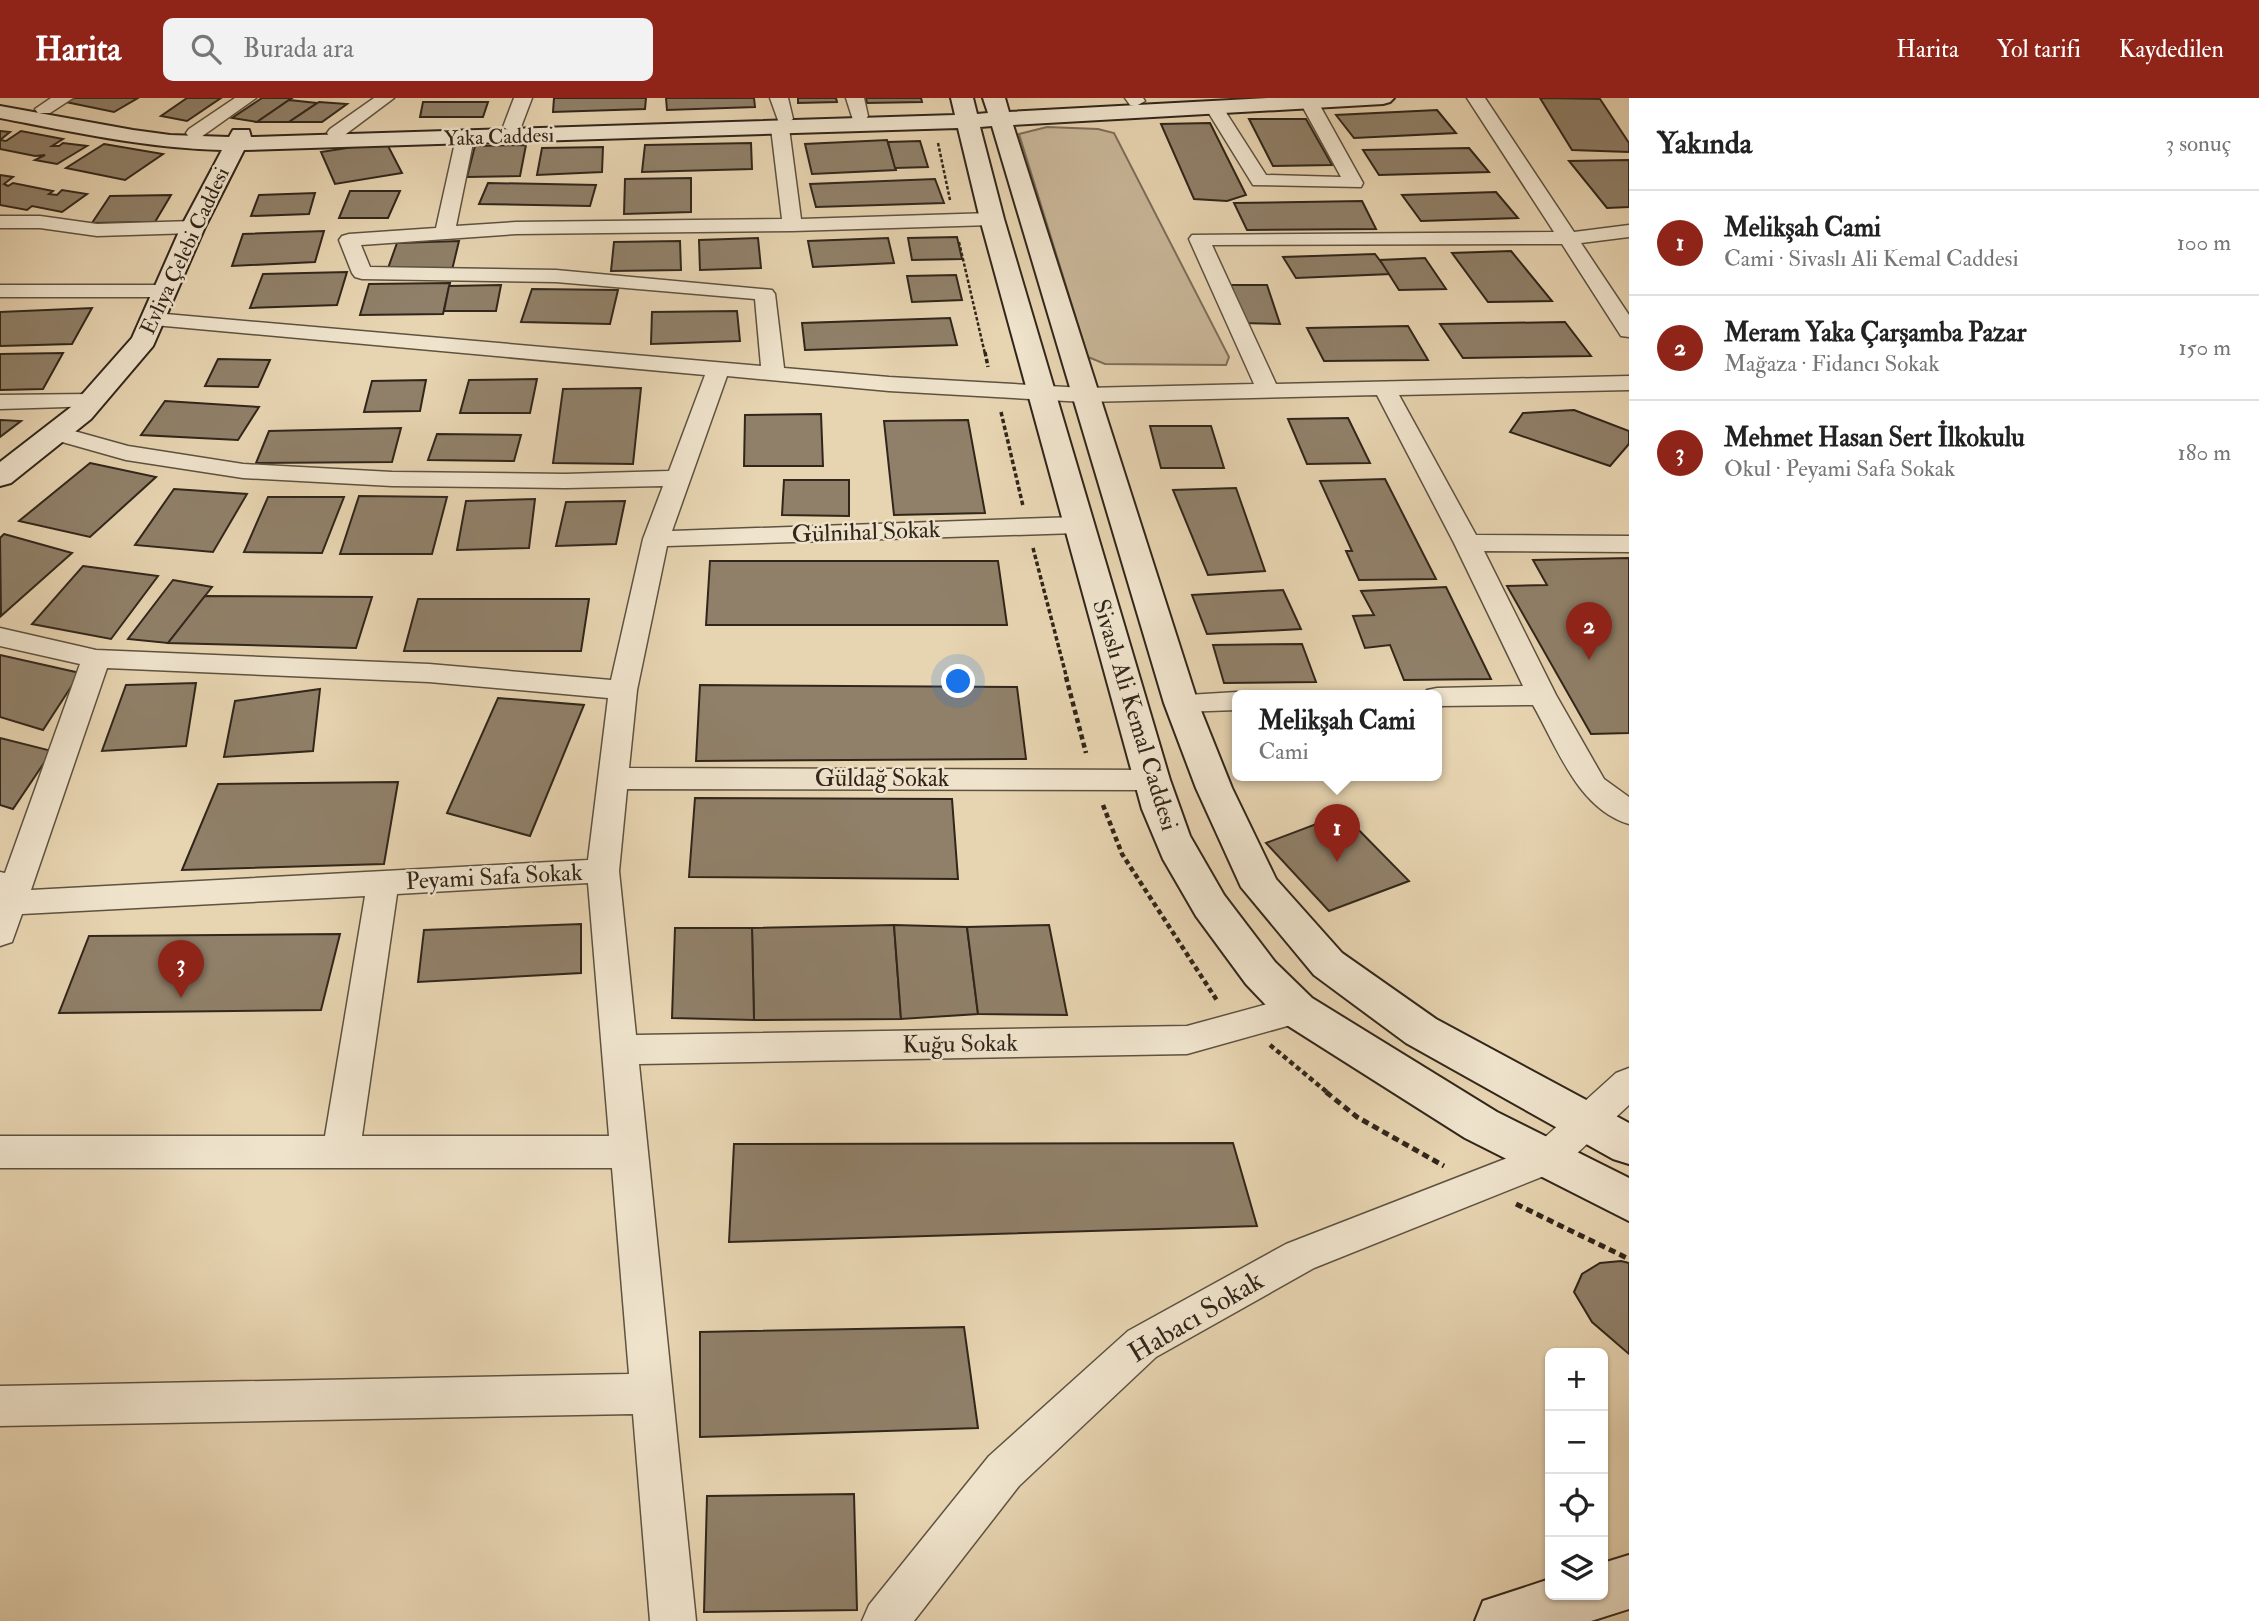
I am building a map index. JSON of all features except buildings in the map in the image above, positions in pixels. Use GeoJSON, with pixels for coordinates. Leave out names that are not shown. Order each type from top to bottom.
{"type":"FeatureCollection","features":[{"type":"Feature","properties":{"kind":"street"},"geometry":{"type":"LineString","coordinates":[[44,109],[64,98]]}},
{"type":"Feature","properties":{"kind":"street"},"geometry":{"type":"LineString","coordinates":[[195,133],[247,98]]}},
{"type":"Feature","properties":{"kind":"street"},"geometry":{"type":"LineString","coordinates":[[336,132],[385,98]]}},
{"type":"Feature","properties":{"kind":"street"},"geometry":{"type":"LineString","coordinates":[[512,127],[523,98]]}},
{"type":"Feature","properties":{"kind":"street"},"geometry":{"type":"LineString","coordinates":[[982,110],[1135,100],[1309,102],[1383,98]]}},
{"type":"Feature","properties":{"kind":"street"},"geometry":{"type":"LineString","coordinates":[[1476,98],[1627,324]]}},
{"type":"Feature","properties":{"kind":"street","name":"Yaka Caddesi"},"geometry":{"type":"LineString","coordinates":[[0,101],[145,128],[239,139],[311,142],[464,138],[857,107],[982,110]]}},
{"type":"Feature","properties":{"kind":"street"},"geometry":{"type":"LineString","coordinates":[[1209,102],[1260,181],[1354,183],[1309,102]]}},
{"type":"Feature","properties":{"kind":"street"},"geometry":{"type":"LineString","coordinates":[[982,110],[1209,102]]}},
{"type":"Feature","properties":{"kind":"street","name":"Yaka Caddesi"},"geometry":{"type":"LineString","coordinates":[[0,112],[170,142],[336,132],[982,110]]}},
{"type":"Feature","properties":{"kind":"street","name":"Sivaslı Ali Kemal Caddesi"},"geometry":{"type":"LineString","coordinates":[[982,110],[992,219],[1077,525],[1152,780],[1171,835],[1204,897],[1272,988],[1297,1010],[1481,1125],[1629,1201]]}},
{"type":"Feature","properties":{"kind":"street","name":"Sivaslı Ali Kemal Caddesi"},"geometry":{"type":"LineString","coordinates":[[982,110],[1085,395],[1181,703],[1214,788],[1261,887],[1328,964],[1421,1031],[1629,1145]]}},
{"type":"Feature","properties":{"kind":"street"},"geometry":{"type":"LineString","coordinates":[[781,115],[792,225]]}},
{"type":"Feature","properties":{"kind":"street"},"geometry":{"type":"LineString","coordinates":[[445,233],[464,138]]}},
{"type":"Feature","properties":{"kind":"street","name":"Evliya Çelebi Caddesi"},"geometry":{"type":"LineString","coordinates":[[0,477],[56,433],[91,401],[144,340],[192,227],[239,139]]}},
{"type":"Feature","properties":{"kind":"street"},"geometry":{"type":"LineString","coordinates":[[170,142],[196,151],[218,176],[235,164],[268,150],[311,142]]}},
{"type":"Feature","properties":{"kind":"street"},"geometry":{"type":"LineString","coordinates":[[773,373],[765,294],[556,276],[362,272],[349,240],[516,228],[792,225],[992,219]]}},
{"type":"Feature","properties":{"kind":"street"},"geometry":{"type":"LineString","coordinates":[[0,222],[40,222],[97,230],[192,227]]}},
{"type":"Feature","properties":{"kind":"street"},"geometry":{"type":"LineString","coordinates":[[1269,391],[1199,239],[1569,238],[1629,231]]}},
{"type":"Feature","properties":{"kind":"street"},"geometry":{"type":"LineString","coordinates":[[0,291],[165,291]]}},
{"type":"Feature","properties":{"kind":"street"},"geometry":{"type":"LineString","coordinates":[[154,318],[718,369],[1042,394],[1629,383]]}},
{"type":"Feature","properties":{"kind":"street","name":"Peyami Safa Sokak"},"geometry":{"type":"LineString","coordinates":[[4,906],[603,871],[623,690],[656,539],[676,478],[718,369]]}},
{"type":"Feature","properties":{"kind":"street"},"geometry":{"type":"LineString","coordinates":[[1384,388],[1467,544],[1542,695],[1593,786],[1629,813]]}},
{"type":"Feature","properties":{"kind":"street"},"geometry":{"type":"LineString","coordinates":[[0,402],[91,401]]}},
{"type":"Feature","properties":{"kind":"street"},"geometry":{"type":"LineString","coordinates":[[56,433],[127,453],[243,471],[392,479],[565,481],[676,478]]}},
{"type":"Feature","properties":{"kind":"street","name":"Gülnihal Sokak"},"geometry":{"type":"LineString","coordinates":[[656,539],[1077,525]]}},
{"type":"Feature","properties":{"kind":"street"},"geometry":{"type":"LineString","coordinates":[[1467,544],[1629,544]]}},
{"type":"Feature","properties":{"kind":"street"},"geometry":{"type":"LineString","coordinates":[[0,637],[96,659],[429,673],[623,690]]}},
{"type":"Feature","properties":{"kind":"street"},"geometry":{"type":"LineString","coordinates":[[4,906],[96,659]]}},
{"type":"Feature","properties":{"kind":"street"},"geometry":{"type":"LineString","coordinates":[[1442,697],[1542,695]]}},
{"type":"Feature","properties":{"kind":"street"},"geometry":{"type":"LineString","coordinates":[[1181,703],[1232,701]]}},
{"type":"Feature","properties":{"kind":"street","name":"Güldağ Sokak"},"geometry":{"type":"LineString","coordinates":[[613,779],[1152,780]]}},
{"type":"Feature","properties":{"kind":"street"},"geometry":{"type":"LineString","coordinates":[[1593,786],[1629,783]]}},
{"type":"Feature","properties":{"kind":"street"},"geometry":{"type":"LineString","coordinates":[[603,871],[673,1621]]}},
{"type":"Feature","properties":{"kind":"street"},"geometry":{"type":"LineString","coordinates":[[341,1152],[383,883]]}},
{"type":"Feature","properties":{"kind":"street","name":"Kuğu Sokak"},"geometry":{"type":"LineString","coordinates":[[620,1050],[1187,1041],[1297,1010]]}},
{"type":"Feature","properties":{"kind":"street","name":"Habacı Sokak"},"geometry":{"type":"LineString","coordinates":[[886,1621],[1004,1471],[1142,1343],[1300,1256],[1546,1159],[1629,1083]]}},
{"type":"Feature","properties":{"kind":"street"},"geometry":{"type":"LineString","coordinates":[[0,1152],[629,1152]]}},
{"type":"Feature","properties":{"kind":"street"},"geometry":{"type":"LineString","coordinates":[[0,1406],[653,1394]]}},
{"type":"Feature","properties":{"kind":"street"},"geometry":{"type":"LineString","coordinates":[[1608,1588],[1629,1582]]}},
{"type":"Feature","properties":{"kind":"street"},"geometry":{"type":"LineString","coordinates":[[1503,1621],[1571,1600]]}},
{"type":"Feature","properties":{"kind":"shaded area"},"geometry":{"type":"Polygon","coordinates":[[[1047,127],[1098,129],[1114,133],[1229,357],[1226,365],[1105,364],[1088,357],[1019,134],[1047,127]]]}},
{"type":"Feature","properties":{"kind":"place","name":"Meram Yaka Çarşamba Pazar"},"geometry":{"type":"Point","coordinates":[1589,660]}},
{"type":"Feature","properties":{"kind":"place","name":"Melikşah Cami"},"geometry":{"type":"Point","coordinates":[1337,862]}},
{"type":"Feature","properties":{"kind":"place","name":"Mehmet Hasan Sert İlkokulu"},"geometry":{"type":"Point","coordinates":[181,998]}}]}
